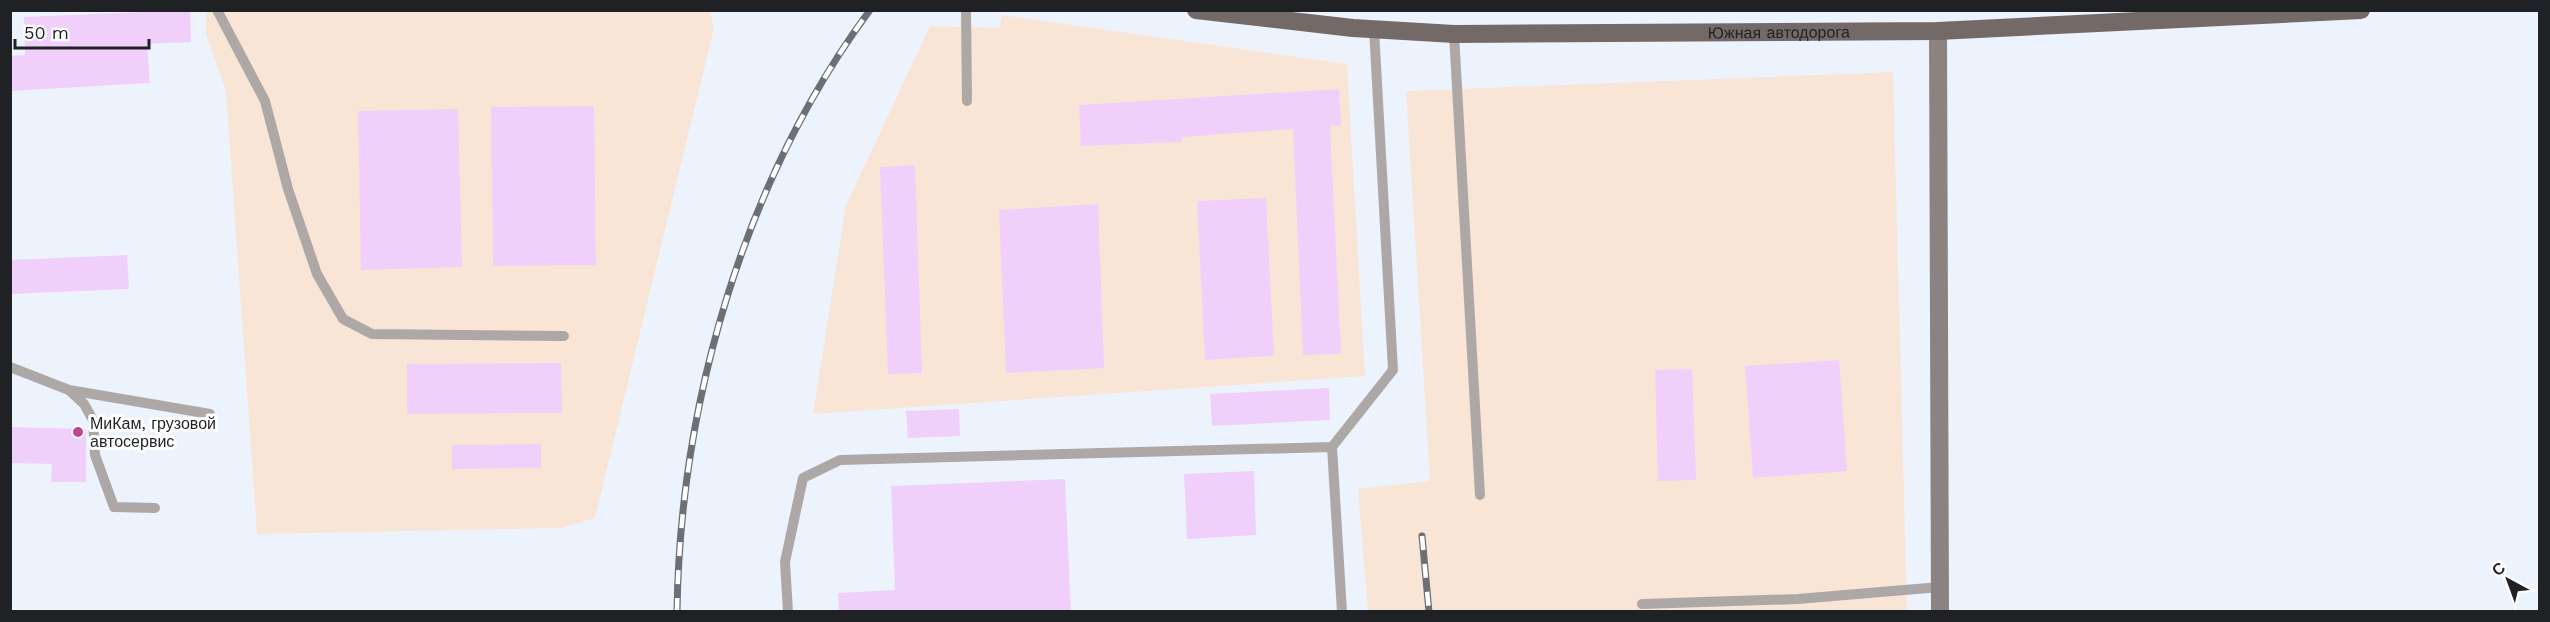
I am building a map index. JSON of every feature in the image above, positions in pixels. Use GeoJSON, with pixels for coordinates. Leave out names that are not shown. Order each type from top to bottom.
{"type":"FeatureCollection","features":[{"type":"Feature","properties":{"kind":"main road","name":"Южная автодорога"},"geometry":{"type":"LineString","coordinates":[[1196,10],[1374,29],[1455,34],[1938,31],[2361,10]]}},
{"type":"Feature","properties":{"kind":"street"},"geometry":{"type":"LineString","coordinates":[[1938,31],[1940,612]]}},
{"type":"Feature","properties":{"kind":"lane"},"geometry":{"type":"LineString","coordinates":[[217,10],[265,101],[288,189],[317,274],[343,319],[372,334],[564,336]]}},
{"type":"Feature","properties":{"kind":"lane"},"geometry":{"type":"LineString","coordinates":[[966,10],[967,100]]}},
{"type":"Feature","properties":{"kind":"lane"},"geometry":{"type":"LineString","coordinates":[[1342,612],[1332,447],[1393,370],[1374,29]]}},
{"type":"Feature","properties":{"kind":"lane"},"geometry":{"type":"LineString","coordinates":[[1455,34],[1480,495]]}},
{"type":"Feature","properties":{"kind":"lane"},"geometry":{"type":"LineString","coordinates":[[10,367],[69,390],[210,414]]}},
{"type":"Feature","properties":{"kind":"lane"},"geometry":{"type":"LineString","coordinates":[[69,390],[84,404],[93,420],[95,455],[114,507],[155,508]]}},
{"type":"Feature","properties":{"kind":"lane"},"geometry":{"type":"LineString","coordinates":[[788,612],[785,562],[803,478],[840,460],[1332,447]]}},
{"type":"Feature","properties":{"kind":"lane"},"geometry":{"type":"LineString","coordinates":[[1642,604],[1797,599],[1940,587]]}},
{"type":"Feature","properties":{"kind":"shaded area"},"geometry":{"type":"Polygon","coordinates":[[[206,11],[710,11],[714,28],[595,518],[561,528],[257,534],[226,92],[206,34],[206,11]]]}},
{"type":"Feature","properties":{"kind":"shaded area"},"geometry":{"type":"Polygon","coordinates":[[[1002,15],[1347,64],[1365,376],[813,414],[846,205],[930,26],[999,28],[1002,15]]]}},
{"type":"Feature","properties":{"kind":"shaded area"},"geometry":{"type":"Polygon","coordinates":[[[1893,72],[1907,611],[1368,611],[1358,489],[1430,481],[1406,91],[1893,72]]]}},
{"type":"Feature","properties":{"kind":"building"},"geometry":{"type":"Polygon","coordinates":[[[190,10],[191,42],[147,44],[150,83],[10,91],[10,56],[25,55],[24,17],[190,10]]]}},
{"type":"Feature","properties":{"kind":"building"},"geometry":{"type":"Polygon","coordinates":[[[1339,89],[1341,125],[1330,126],[1341,354],[1303,355],[1293,129],[1182,137],[1182,142],[1081,146],[1079,105],[1339,89]]]}},
{"type":"Feature","properties":{"kind":"building"},"geometry":{"type":"Polygon","coordinates":[[[594,106],[596,265],[493,266],[491,107],[594,106]]]}},
{"type":"Feature","properties":{"kind":"building"},"geometry":{"type":"Polygon","coordinates":[[[458,109],[462,267],[361,270],[358,111],[458,109]]]}},
{"type":"Feature","properties":{"kind":"building"},"geometry":{"type":"Polygon","coordinates":[[[915,165],[922,373],[888,374],[880,167],[915,165]]]}},
{"type":"Feature","properties":{"kind":"building"},"geometry":{"type":"Polygon","coordinates":[[[1266,198],[1274,356],[1205,360],[1197,201],[1266,198]]]}},
{"type":"Feature","properties":{"kind":"building"},"geometry":{"type":"Polygon","coordinates":[[[1098,204],[1104,368],[1006,373],[999,210],[1098,204]]]}},
{"type":"Feature","properties":{"kind":"building"},"geometry":{"type":"Polygon","coordinates":[[[127,255],[129,289],[10,294],[10,260],[127,255]]]}},
{"type":"Feature","properties":{"kind":"building"},"geometry":{"type":"Polygon","coordinates":[[[1839,360],[1847,471],[1753,478],[1745,366],[1839,360]]]}},
{"type":"Feature","properties":{"kind":"building"},"geometry":{"type":"Polygon","coordinates":[[[561,363],[562,413],[407,414],[407,364],[561,363]]]}},
{"type":"Feature","properties":{"kind":"building"},"geometry":{"type":"Polygon","coordinates":[[[1692,369],[1696,480],[1658,481],[1655,370],[1692,369]]]}},
{"type":"Feature","properties":{"kind":"building"},"geometry":{"type":"Polygon","coordinates":[[[1329,388],[1330,420],[1212,426],[1210,394],[1329,388]]]}},
{"type":"Feature","properties":{"kind":"building"},"geometry":{"type":"Polygon","coordinates":[[[959,409],[960,436],[908,438],[906,411],[959,409]]]}},
{"type":"Feature","properties":{"kind":"building"},"geometry":{"type":"Polygon","coordinates":[[[10,427],[86,429],[86,482],[51,482],[52,464],[10,463],[10,427]]]}},
{"type":"Feature","properties":{"kind":"building"},"geometry":{"type":"Polygon","coordinates":[[[541,444],[541,468],[452,469],[452,445],[541,444]]]}},
{"type":"Feature","properties":{"kind":"building"},"geometry":{"type":"Polygon","coordinates":[[[1254,471],[1256,535],[1187,539],[1184,474],[1254,471]]]}},
{"type":"Feature","properties":{"kind":"building"},"geometry":{"type":"Polygon","coordinates":[[[1065,479],[1071,612],[839,612],[838,593],[895,590],[891,486],[1065,479]]]}},
{"type":"Feature","properties":{"kind":"railway"},"geometry":{"type":"LineString","coordinates":[[677,612],[681,533],[691,453],[706,374],[727,296],[754,220],[787,146],[826,76],[870,10]]}},
{"type":"Feature","properties":{"kind":"railway"},"geometry":{"type":"LineString","coordinates":[[1422,536],[1429,612]]}},
{"type":"Feature","properties":{"kind":"place","name":"МиКам, грузовой автосервис"},"geometry":{"type":"Point","coordinates":[78,432]}}]}
